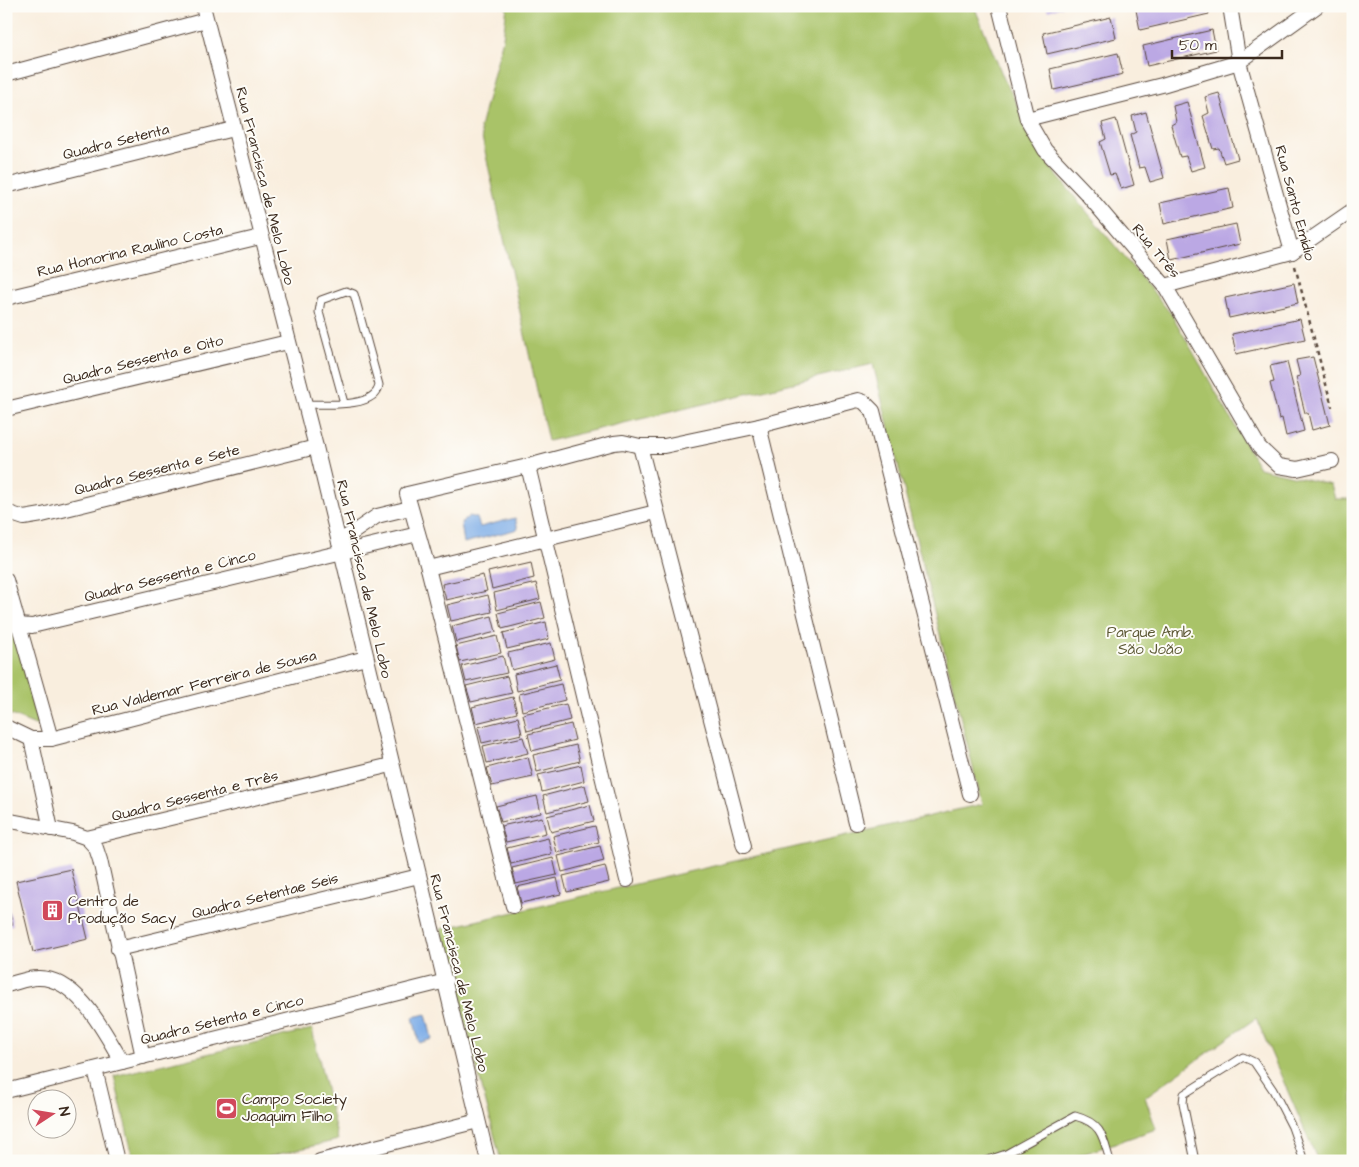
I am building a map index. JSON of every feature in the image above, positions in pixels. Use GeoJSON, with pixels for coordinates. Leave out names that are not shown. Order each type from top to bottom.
{"type":"FeatureCollection","features":[{"type":"Feature","properties":{"kind":"street","name":"Rua Francisca de Melo Lobo"},"geometry":{"type":"LineString","coordinates":[[203,6],[260,237],[316,447],[391,765],[446,981],[488,1161]]}},
{"type":"Feature","properties":{"kind":"street","name":"Rua Três"},"geometry":{"type":"LineString","coordinates":[[999,6],[1027,120],[1045,150],[1086,193],[1165,286],[1259,447],[1279,466],[1297,469],[1332,461]]}},
{"type":"Feature","properties":{"kind":"street","name":"Rua Santo Emídio"},"geometry":{"type":"LineString","coordinates":[[1230,6],[1239,62],[1292,252]]}},
{"type":"Feature","properties":{"kind":"street"},"geometry":{"type":"LineString","coordinates":[[1027,120],[1162,86],[1239,62],[1317,6]]}},
{"type":"Feature","properties":{"kind":"street"},"geometry":{"type":"LineString","coordinates":[[6,74],[206,20]]}},
{"type":"Feature","properties":{"kind":"street","name":"Quadra Setenta"},"geometry":{"type":"LineString","coordinates":[[6,186],[233,129]]}},
{"type":"Feature","properties":{"kind":"street"},"geometry":{"type":"LineString","coordinates":[[1165,286],[1292,252],[1353,210]]}},
{"type":"Feature","properties":{"kind":"street","name":"Rua Honorina Raulino Costa"},"geometry":{"type":"LineString","coordinates":[[6,298],[260,237]]}},
{"type":"Feature","properties":{"kind":"street","name":"Quadra Sessenta e Oito"},"geometry":{"type":"LineString","coordinates":[[6,409],[288,342]]}},
{"type":"Feature","properties":{"kind":"street"},"geometry":{"type":"LineString","coordinates":[[513,906],[428,568],[407,494],[528,466],[614,443],[623,442],[640,446],[664,446],[759,426],[858,400],[870,406],[873,411],[970,794]]}},
{"type":"Feature","properties":{"kind":"street"},"geometry":{"type":"LineString","coordinates":[[759,426],[856,822]]}},
{"type":"Feature","properties":{"kind":"street"},"geometry":{"type":"LineString","coordinates":[[640,446],[744,846]]}},
{"type":"Feature","properties":{"kind":"street","name":"Quadra Sessenta e Sete"},"geometry":{"type":"LineString","coordinates":[[6,512],[24,518],[42,515],[316,447]]}},
{"type":"Feature","properties":{"kind":"street"},"geometry":{"type":"LineString","coordinates":[[528,466],[626,880]]}},
{"type":"Feature","properties":{"kind":"street"},"geometry":{"type":"LineString","coordinates":[[340,546],[377,516],[410,508]]}},
{"type":"Feature","properties":{"kind":"street"},"geometry":{"type":"LineString","coordinates":[[428,568],[656,512]]}},
{"type":"Feature","properties":{"kind":"street","name":"Quadra Sessenta e Cinco"},"geometry":{"type":"LineString","coordinates":[[12,622],[32,626],[340,546],[418,534]]}},
{"type":"Feature","properties":{"kind":"street"},"geometry":{"type":"LineString","coordinates":[[6,580],[12,622],[51,739]]}},
{"type":"Feature","properties":{"kind":"street","name":"Rua Valdemar Ferreira de Sousa"},"geometry":{"type":"LineString","coordinates":[[31,739],[51,739],[366,658]]}},
{"type":"Feature","properties":{"kind":"street"},"geometry":{"type":"LineString","coordinates":[[6,727],[31,739],[51,829]]}},
{"type":"Feature","properties":{"kind":"street","name":"Quadra Sessenta e Três"},"geometry":{"type":"LineString","coordinates":[[6,820],[73,833],[88,838],[391,765]]}},
{"type":"Feature","properties":{"kind":"street"},"geometry":{"type":"LineString","coordinates":[[88,838],[96,848],[100,860],[143,1057]]}},
{"type":"Feature","properties":{"kind":"street","name":"Quadra Setentae Seis"},"geometry":{"type":"LineString","coordinates":[[118,949],[419,876]]}},
{"type":"Feature","properties":{"kind":"street"},"geometry":{"type":"LineString","coordinates":[[6,985],[37,978],[51,980],[74,993],[91,1010],[122,1062]]}},
{"type":"Feature","properties":{"kind":"street","name":"Quadra Setenta e Cinco"},"geometry":{"type":"LineString","coordinates":[[6,1091],[446,981]]}},
{"type":"Feature","properties":{"kind":"street"},"geometry":{"type":"LineString","coordinates":[[95,1069],[117,1161]]}},
{"type":"Feature","properties":{"kind":"street"},"geometry":{"type":"LineString","coordinates":[[320,1161],[478,1121]]}},
{"type":"Feature","properties":{"kind":"lane"},"geometry":{"type":"LineString","coordinates":[[304,404],[344,404],[372,398],[378,391],[379,385],[354,294],[346,291],[321,300],[319,312],[344,404]]}},
{"type":"Feature","properties":{"kind":"lane"},"geometry":{"type":"LineString","coordinates":[[1195,1161],[1183,1103],[1184,1094],[1243,1057],[1254,1062],[1273,1090],[1289,1120],[1304,1161]]}},
{"type":"Feature","properties":{"kind":"lane"},"geometry":{"type":"LineString","coordinates":[[985,1161],[1006,1154],[1075,1116],[1089,1120],[1096,1126],[1102,1134],[1110,1161]]}},
{"type":"Feature","properties":{"kind":"path","name":"Rua Santo Emídio"},"geometry":{"type":"LineString","coordinates":[[1292,252],[1332,407]]}},
{"type":"Feature","properties":{"kind":"green space","name":"Parque Amb. São João"},"geometry":{"type":"Polygon","coordinates":[[[507,6],[974,6],[1004,79],[1050,167],[1172,315],[1259,468],[1331,485],[1335,499],[1353,499],[1353,1161],[1318,1161],[1256,1018],[1145,1097],[1156,1129],[1063,1161],[501,1161],[441,929],[982,804],[873,364],[548,441],[480,128],[503,38],[507,6]]]}},
{"type":"Feature","properties":{"kind":"green space"},"geometry":{"type":"Polygon","coordinates":[[[6,631],[18,636],[45,729],[6,713],[6,631]]]}},
{"type":"Feature","properties":{"kind":"green space","name":"Campo Society Joaquim Filho"},"geometry":{"type":"Polygon","coordinates":[[[312,1029],[338,1140],[250,1161],[134,1161],[114,1076],[312,1029]]]}},
{"type":"Feature","properties":{"kind":"water"},"geometry":{"type":"Polygon","coordinates":[[[469,516],[477,518],[480,527],[515,518],[518,529],[464,543],[461,523],[469,516]]]}},
{"type":"Feature","properties":{"kind":"water"},"geometry":{"type":"Polygon","coordinates":[[[426,1014],[432,1039],[419,1043],[413,1017],[426,1014]]]}},
{"type":"Feature","properties":{"kind":"building"},"geometry":{"type":"Polygon","coordinates":[[[1046,6],[1062,6],[1062,7],[1048,11],[1046,6]]]}},
{"type":"Feature","properties":{"kind":"building"},"geometry":{"type":"Polygon","coordinates":[[[1150,6],[1207,6],[1209,14],[1140,30],[1136,10],[1150,6]]]}},
{"type":"Feature","properties":{"kind":"building"},"geometry":{"type":"Polygon","coordinates":[[[1111,17],[1116,38],[1047,54],[1043,33],[1111,17]]]}},
{"type":"Feature","properties":{"kind":"building"},"geometry":{"type":"Polygon","coordinates":[[[1212,30],[1216,50],[1147,66],[1143,46],[1212,30]]]}},
{"type":"Feature","properties":{"kind":"building"},"geometry":{"type":"Polygon","coordinates":[[[1118,53],[1123,74],[1054,90],[1050,69],[1118,53]]]}},
{"type":"Feature","properties":{"kind":"building"},"geometry":{"type":"Polygon","coordinates":[[[1219,93],[1238,159],[1224,163],[1219,148],[1213,149],[1203,116],[1209,113],[1205,97],[1219,93]]]}},
{"type":"Feature","properties":{"kind":"building"},"geometry":{"type":"Polygon","coordinates":[[[1187,102],[1205,167],[1191,171],[1186,156],[1180,157],[1171,125],[1176,122],[1173,106],[1187,102]]]}},
{"type":"Feature","properties":{"kind":"building"},"geometry":{"type":"Polygon","coordinates":[[[1146,112],[1164,178],[1150,182],[1145,167],[1139,168],[1130,135],[1136,132],[1132,116],[1146,112]]]}},
{"type":"Feature","properties":{"kind":"building"},"geometry":{"type":"Polygon","coordinates":[[[1116,119],[1134,185],[1121,189],[1115,174],[1110,175],[1100,142],[1106,139],[1102,123],[1116,119]]]}},
{"type":"Feature","properties":{"kind":"building"},"geometry":{"type":"Polygon","coordinates":[[[1229,188],[1233,208],[1164,224],[1160,203],[1229,188]]]}},
{"type":"Feature","properties":{"kind":"building"},"geometry":{"type":"Polygon","coordinates":[[[1236,224],[1240,244],[1171,260],[1167,239],[1236,224]]]}},
{"type":"Feature","properties":{"kind":"building"},"geometry":{"type":"Polygon","coordinates":[[[1294,283],[1298,303],[1229,318],[1225,298],[1294,283]]]}},
{"type":"Feature","properties":{"kind":"building"},"geometry":{"type":"Polygon","coordinates":[[[1300,319],[1305,339],[1236,354],[1232,334],[1300,319]]]}},
{"type":"Feature","properties":{"kind":"building"},"geometry":{"type":"Polygon","coordinates":[[[1313,357],[1330,425],[1312,430],[1308,413],[1305,413],[1296,377],[1300,376],[1296,360],[1313,357]]]}},
{"type":"Feature","properties":{"kind":"building"},"geometry":{"type":"Polygon","coordinates":[[[1287,362],[1304,431],[1286,436],[1282,418],[1279,419],[1270,383],[1274,382],[1270,366],[1287,362]]]}},
{"type":"Feature","properties":{"kind":"building"},"geometry":{"type":"Polygon","coordinates":[[[531,562],[534,578],[492,589],[488,572],[531,562]]]}},
{"type":"Feature","properties":{"kind":"building"},"geometry":{"type":"Polygon","coordinates":[[[483,575],[487,591],[446,600],[442,584],[483,575]]]}},
{"type":"Feature","properties":{"kind":"building"},"geometry":{"type":"Polygon","coordinates":[[[536,583],[540,599],[497,610],[494,593],[536,583]]]}},
{"type":"Feature","properties":{"kind":"building"},"geometry":{"type":"Polygon","coordinates":[[[488,595],[492,612],[451,621],[447,605],[488,595]]]}},
{"type":"Feature","properties":{"kind":"building"},"geometry":{"type":"Polygon","coordinates":[[[541,602],[545,618],[502,629],[498,613],[541,602]]]}},
{"type":"Feature","properties":{"kind":"building"},"geometry":{"type":"Polygon","coordinates":[[[492,616],[496,632],[456,642],[452,626],[492,616]]]}},
{"type":"Feature","properties":{"kind":"building"},"geometry":{"type":"Polygon","coordinates":[[[546,622],[549,639],[507,649],[503,633],[546,622]]]}},
{"type":"Feature","properties":{"kind":"building"},"geometry":{"type":"Polygon","coordinates":[[[497,636],[501,653],[460,662],[456,646],[497,636]]]}},
{"type":"Feature","properties":{"kind":"building"},"geometry":{"type":"Polygon","coordinates":[[[551,643],[555,659],[512,670],[508,653],[551,643]]]}},
{"type":"Feature","properties":{"kind":"building"},"geometry":{"type":"Polygon","coordinates":[[[503,656],[507,673],[466,682],[462,666],[503,656]]]}},
{"type":"Feature","properties":{"kind":"building"},"geometry":{"type":"Polygon","coordinates":[[[556,664],[560,680],[517,691],[514,674],[556,664]]]}},
{"type":"Feature","properties":{"kind":"building"},"geometry":{"type":"Polygon","coordinates":[[[507,676],[512,693],[471,702],[466,686],[507,676]]]}},
{"type":"Feature","properties":{"kind":"building"},"geometry":{"type":"Polygon","coordinates":[[[561,684],[565,700],[522,711],[519,694],[561,684]]]}},
{"type":"Feature","properties":{"kind":"building"},"geometry":{"type":"Polygon","coordinates":[[[513,697],[517,713],[476,723],[472,707],[513,697]]]}},
{"type":"Feature","properties":{"kind":"building"},"geometry":{"type":"Polygon","coordinates":[[[566,704],[570,720],[527,731],[523,714],[566,704]]]}},
{"type":"Feature","properties":{"kind":"building"},"geometry":{"type":"Polygon","coordinates":[[[518,717],[522,734],[482,743],[478,727],[518,717]]]}},
{"type":"Feature","properties":{"kind":"building"},"geometry":{"type":"Polygon","coordinates":[[[571,724],[575,740],[532,751],[528,734],[571,724]]]}},
{"type":"Feature","properties":{"kind":"building"},"geometry":{"type":"Polygon","coordinates":[[[523,737],[528,753],[487,763],[483,746],[523,737]]]}},
{"type":"Feature","properties":{"kind":"building"},"geometry":{"type":"Polygon","coordinates":[[[576,745],[580,761],[537,772],[533,755],[576,745]]]}},
{"type":"Feature","properties":{"kind":"building"},"geometry":{"type":"Polygon","coordinates":[[[528,757],[533,777],[492,786],[487,768],[528,757]]]}},
{"type":"Feature","properties":{"kind":"building"},"geometry":{"type":"Polygon","coordinates":[[[581,765],[584,781],[542,792],[538,775],[581,765]]]}},
{"type":"Feature","properties":{"kind":"building"},"geometry":{"type":"Polygon","coordinates":[[[585,785],[589,801],[547,812],[543,796],[585,785]]]}},
{"type":"Feature","properties":{"kind":"building"},"geometry":{"type":"Polygon","coordinates":[[[537,796],[541,813],[501,822],[496,806],[537,796]]]}},
{"type":"Feature","properties":{"kind":"building"},"geometry":{"type":"Polygon","coordinates":[[[590,805],[594,821],[551,832],[547,816],[590,805]]]}},
{"type":"Feature","properties":{"kind":"building"},"geometry":{"type":"Polygon","coordinates":[[[542,817],[546,833],[506,842],[501,826],[542,817]]]}},
{"type":"Feature","properties":{"kind":"building"},"geometry":{"type":"Polygon","coordinates":[[[595,826],[599,842],[557,853],[553,836],[595,826]]]}},
{"type":"Feature","properties":{"kind":"building"},"geometry":{"type":"Polygon","coordinates":[[[548,838],[552,854],[511,864],[507,848],[548,838]]]}},
{"type":"Feature","properties":{"kind":"building"},"geometry":{"type":"Polygon","coordinates":[[[600,846],[604,861],[562,872],[558,856],[600,846]]]}},
{"type":"Feature","properties":{"kind":"building"},"geometry":{"type":"Polygon","coordinates":[[[553,858],[557,875],[516,884],[512,868],[553,858]]]}},
{"type":"Feature","properties":{"kind":"building"},"geometry":{"type":"Polygon","coordinates":[[[605,866],[609,882],[567,892],[563,876],[605,866]]]}},
{"type":"Feature","properties":{"kind":"building","name":"Centro de Produção Sacy"},"geometry":{"type":"Polygon","coordinates":[[[71,869],[88,939],[33,952],[16,881],[71,869]]]}},
{"type":"Feature","properties":{"kind":"building"},"geometry":{"type":"Polygon","coordinates":[[[557,878],[561,894],[521,903],[517,887],[557,878]]]}},
{"type":"Feature","properties":{"kind":"building"},"geometry":{"type":"Polygon","coordinates":[[[6,900],[13,925],[6,926],[6,900]]]}},
{"type":"Feature","properties":{"kind":"place","name":"Centro de Produção Sacy"},"geometry":{"type":"Point","coordinates":[52,910]}},
{"type":"Feature","properties":{"kind":"place","name":"Campo Society Joaquim Filho"},"geometry":{"type":"Point","coordinates":[226,1108]}}]}
